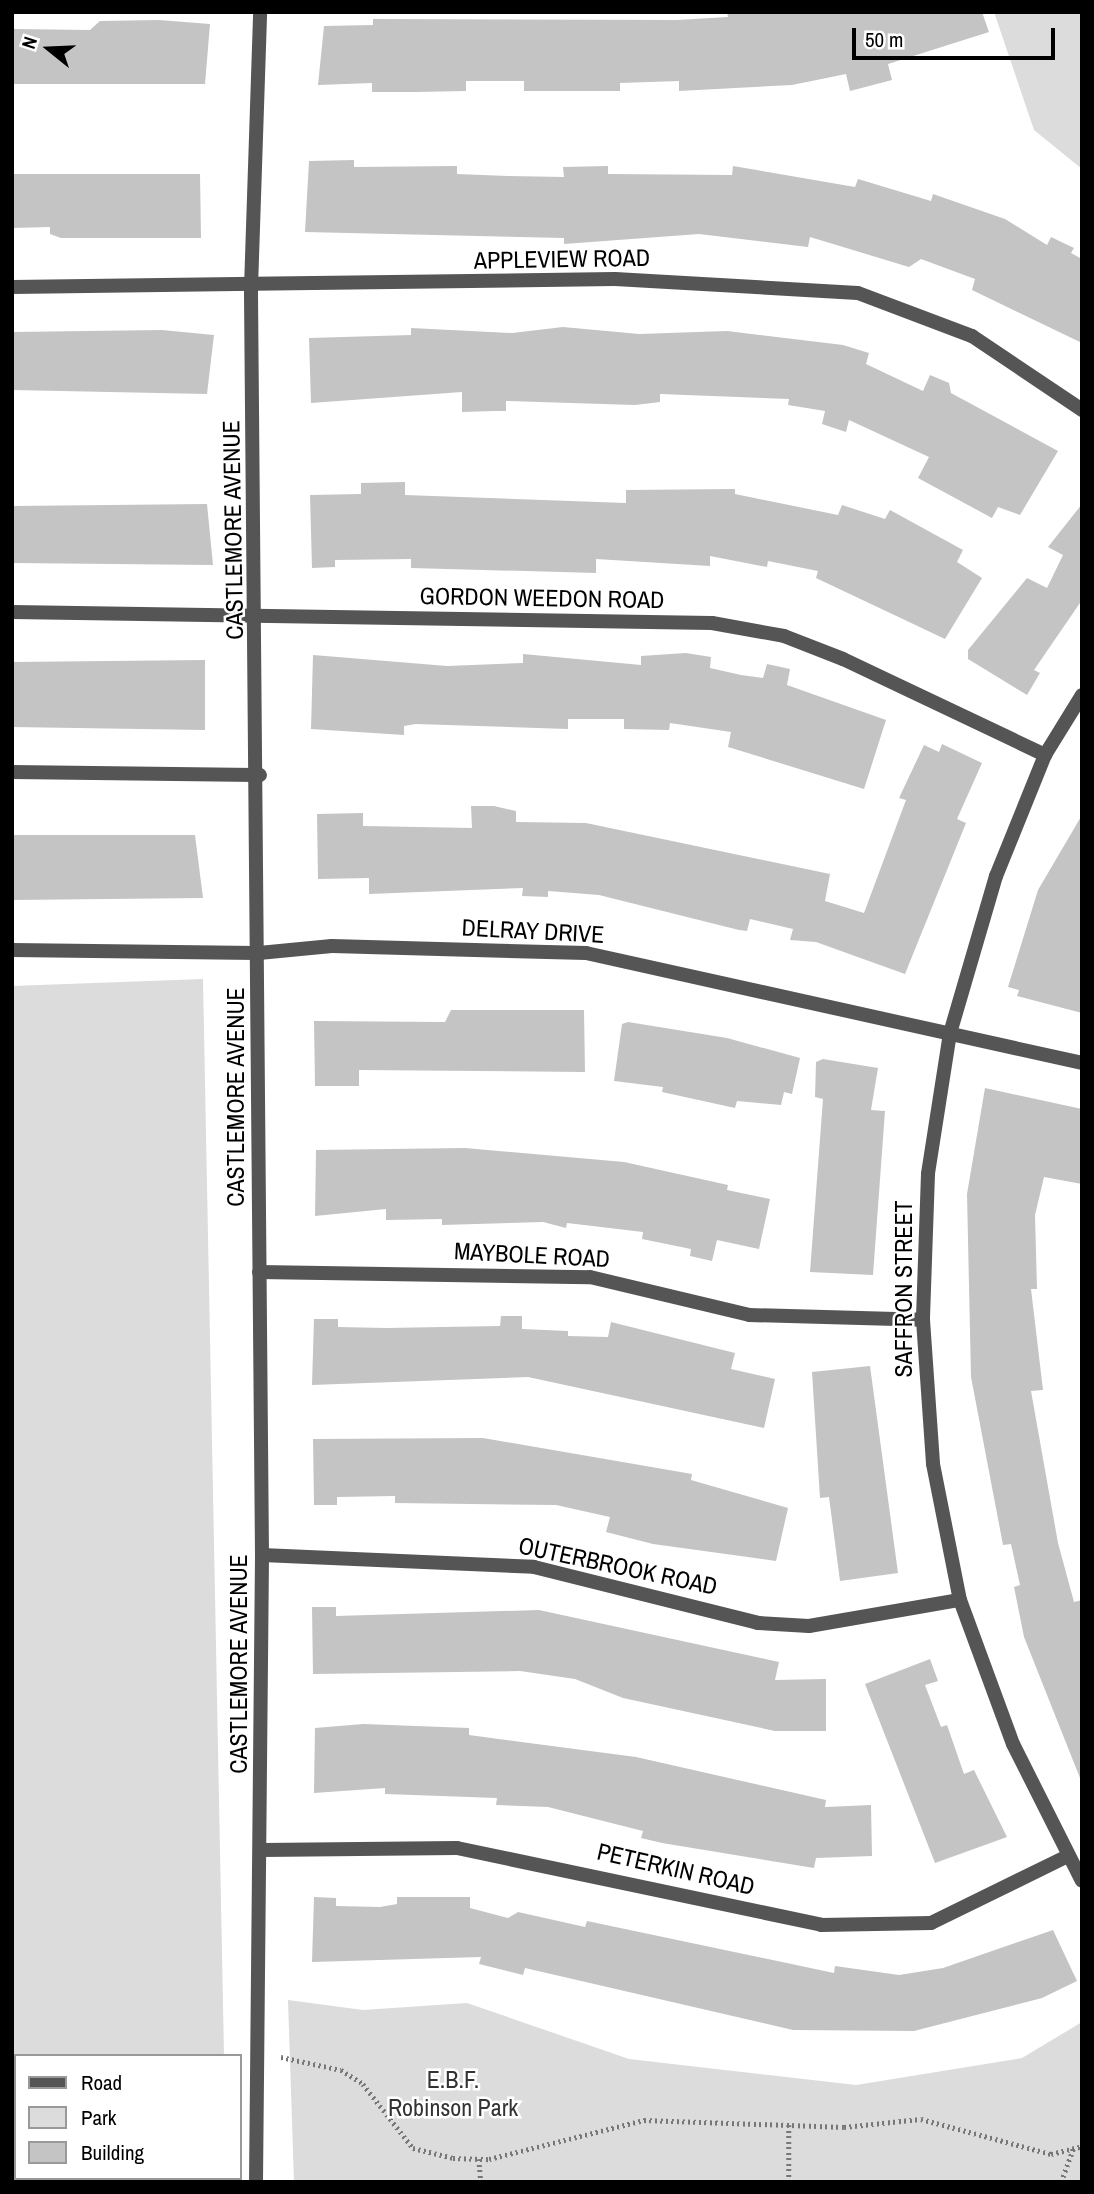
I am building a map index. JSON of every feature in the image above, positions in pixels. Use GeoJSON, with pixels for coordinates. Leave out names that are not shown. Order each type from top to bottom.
{"type":"FeatureCollection","features":[{"type":"Feature","properties":{"kind":"street","name":"CASTLEMORE AVENUE"},"geometry":{"type":"LineString","coordinates":[[256,2182],[262,1850],[260,775],[251,288],[260,12]]}},
{"type":"Feature","properties":{"kind":"street","name":"APPLEVIEW ROAD"},"geometry":{"type":"LineString","coordinates":[[12,287],[251,288],[615,279],[858,293],[972,337],[1082,410]]}},
{"type":"Feature","properties":{"kind":"street","name":"GORDON WEEDON ROAD"},"geometry":{"type":"LineString","coordinates":[[12,612],[258,620],[712,623],[784,636],[843,659],[1045,755]]}},
{"type":"Feature","properties":{"kind":"street","name":"SAFFRON STREET"},"geometry":{"type":"LineString","coordinates":[[1082,695],[1045,755],[996,876],[950,1033],[928,1174],[923,1320],[933,1464],[960,1600],[1013,1744],[1066,1857],[1082,1881]]}},
{"type":"Feature","properties":{"kind":"street"},"geometry":{"type":"LineString","coordinates":[[12,772],[260,775]]}},
{"type":"Feature","properties":{"kind":"street","name":"DELRAY DRIVE"},"geometry":{"type":"LineString","coordinates":[[12,950],[259,953],[332,946],[586,953],[1082,1063]]}},
{"type":"Feature","properties":{"kind":"street","name":"MAYBOLE ROAD"},"geometry":{"type":"LineString","coordinates":[[259,1272],[590,1277],[749,1315],[923,1320]]}},
{"type":"Feature","properties":{"kind":"street","name":"OUTERBROOK ROAD"},"geometry":{"type":"LineString","coordinates":[[262,1555],[534,1567],[758,1623],[809,1626],[960,1600]]}},
{"type":"Feature","properties":{"kind":"street","name":"PETERKIN ROAD"},"geometry":{"type":"LineString","coordinates":[[262,1850],[457,1848],[821,1925],[931,1923],[1066,1857]]}},
{"type":"Feature","properties":{"kind":"path"},"geometry":{"type":"LineString","coordinates":[[281,2057],[341,2070],[363,2084],[413,2148],[479,2159],[644,2120],[789,2125],[920,2119],[1051,2154],[1082,2146]]}},
{"type":"Feature","properties":{"kind":"path"},"geometry":{"type":"LineString","coordinates":[[789,2125],[789,2182]]}},
{"type":"Feature","properties":{"kind":"path"},"geometry":{"type":"LineString","coordinates":[[1061,2182],[1073,2148]]}},
{"type":"Feature","properties":{"kind":"path"},"geometry":{"type":"LineString","coordinates":[[479,2159],[481,2182]]}},
{"type":"Feature","properties":{"kind":"green space"},"geometry":{"type":"Polygon","coordinates":[[[994,12],[1082,12],[1082,169],[1034,130],[994,12]]]}},
{"type":"Feature","properties":{"kind":"green space"},"geometry":{"type":"Polygon","coordinates":[[[203,979],[224,2054],[14,2054],[14,2180],[226,2182],[12,2182],[12,986],[203,979]]]}},
{"type":"Feature","properties":{"kind":"green space","name":"E.B.F. Robinson Park"},"geometry":{"type":"Polygon","coordinates":[[[288,2000],[363,2010],[467,2003],[629,2059],[856,2085],[1022,2058],[1082,2022],[1082,2182],[294,2182],[288,2000]]]}},
{"type":"Feature","properties":{"kind":"building"},"geometry":{"type":"Polygon","coordinates":[[[727,12],[982,12],[989,32],[888,64],[892,80],[850,91],[846,74],[792,85],[679,91],[679,81],[620,83],[620,91],[524,91],[524,81],[466,81],[466,91],[416,92],[372,92],[372,83],[318,85],[324,26],[373,25],[373,19],[677,20],[728,17],[727,12]]]}},
{"type":"Feature","properties":{"kind":"building"},"geometry":{"type":"Polygon","coordinates":[[[159,20],[210,24],[205,84],[12,84],[12,29],[90,30],[100,21],[159,20]]]}},
{"type":"Feature","properties":{"kind":"building"},"geometry":{"type":"Polygon","coordinates":[[[354,160],[354,167],[457,166],[457,174],[564,177],[563,167],[608,166],[608,174],[732,175],[733,166],[855,187],[858,179],[931,201],[933,194],[1005,219],[1047,245],[1051,237],[1074,248],[1071,253],[1082,259],[1082,343],[972,290],[975,279],[921,259],[909,267],[810,237],[808,247],[699,234],[564,244],[564,238],[305,232],[309,161],[354,160]]]}},
{"type":"Feature","properties":{"kind":"building"},"geometry":{"type":"Polygon","coordinates":[[[12,174],[200,174],[201,238],[61,238],[50,234],[50,227],[12,228],[12,174]]]}},
{"type":"Feature","properties":{"kind":"building"},"geometry":{"type":"Polygon","coordinates":[[[563,327],[639,334],[727,331],[843,345],[869,353],[866,364],[923,391],[930,375],[949,383],[951,393],[1058,451],[1020,515],[998,507],[992,518],[918,478],[929,457],[849,420],[846,432],[822,424],[825,411],[788,405],[789,399],[660,394],[660,402],[635,405],[506,401],[506,411],[462,412],[462,392],[311,403],[309,338],[411,335],[411,328],[512,333],[563,327]]]}},
{"type":"Feature","properties":{"kind":"building"},"geometry":{"type":"Polygon","coordinates":[[[162,330],[214,335],[207,394],[12,390],[12,332],[162,330]]]}},
{"type":"Feature","properties":{"kind":"building"},"geometry":{"type":"Polygon","coordinates":[[[405,482],[405,495],[626,503],[626,490],[735,489],[735,494],[838,515],[842,505],[885,519],[890,510],[963,550],[957,562],[982,578],[945,639],[816,578],[818,571],[768,561],[767,567],[710,556],[710,566],[596,559],[596,573],[411,568],[411,559],[335,560],[335,567],[312,568],[310,495],[361,494],[361,483],[405,482]]]}},
{"type":"Feature","properties":{"kind":"building"},"geometry":{"type":"Polygon","coordinates":[[[207,504],[213,565],[12,563],[12,506],[207,504]]]}},
{"type":"Feature","properties":{"kind":"building"},"geometry":{"type":"Polygon","coordinates":[[[1082,504],[1082,600],[1034,670],[1040,673],[1027,695],[968,659],[968,650],[1027,578],[1047,588],[1063,555],[1048,547],[1082,504]]]}},
{"type":"Feature","properties":{"kind":"building"},"geometry":{"type":"Polygon","coordinates":[[[686,653],[711,657],[710,668],[741,675],[763,678],[767,664],[790,669],[787,685],[886,720],[864,789],[728,747],[731,732],[670,723],[669,730],[624,729],[624,719],[568,719],[568,729],[416,724],[404,726],[404,735],[311,729],[313,655],[447,666],[523,663],[523,654],[641,665],[641,656],[686,653]]]}},
{"type":"Feature","properties":{"kind":"building"},"geometry":{"type":"Polygon","coordinates":[[[205,660],[205,730],[12,727],[12,662],[205,660]]]}},
{"type":"Feature","properties":{"kind":"building"},"geometry":{"type":"Polygon","coordinates":[[[942,744],[982,763],[957,819],[966,823],[905,974],[816,942],[790,940],[793,929],[750,919],[747,931],[599,895],[548,891],[548,897],[522,896],[523,888],[369,894],[369,878],[318,879],[317,814],[363,813],[363,826],[472,828],[471,806],[494,806],[516,811],[516,822],[586,823],[830,874],[825,901],[864,913],[906,800],[899,798],[924,745],[939,752],[942,744]]]}},
{"type":"Feature","properties":{"kind":"building"},"geometry":{"type":"Polygon","coordinates":[[[1082,815],[1082,1013],[1017,996],[1019,990],[1008,987],[1038,890],[1082,815]]]}},
{"type":"Feature","properties":{"kind":"building"},"geometry":{"type":"Polygon","coordinates":[[[12,835],[195,835],[203,898],[12,900],[12,835]]]}},
{"type":"Feature","properties":{"kind":"building"},"geometry":{"type":"Polygon","coordinates":[[[451,1010],[584,1010],[585,1072],[359,1070],[359,1086],[315,1086],[314,1021],[445,1022],[451,1010]]]}},
{"type":"Feature","properties":{"kind":"building"},"geometry":{"type":"Polygon","coordinates":[[[628,1022],[727,1038],[800,1058],[792,1094],[784,1092],[781,1105],[737,1101],[735,1108],[662,1092],[663,1087],[614,1081],[622,1024],[628,1022]]]}},
{"type":"Feature","properties":{"kind":"building"},"geometry":{"type":"Polygon","coordinates":[[[823,1059],[878,1068],[871,1110],[885,1111],[873,1275],[810,1272],[823,1099],[815,1097],[816,1062],[823,1059]]]}},
{"type":"Feature","properties":{"kind":"building"},"geometry":{"type":"Polygon","coordinates":[[[985,1088],[1082,1109],[1082,1184],[1044,1177],[1035,1215],[1037,1289],[1031,1289],[1043,1390],[1031,1391],[1058,1543],[1074,1602],[1082,1600],[1082,1783],[1024,1637],[1014,1587],[1020,1585],[1011,1544],[1003,1545],[971,1377],[967,1194],[985,1088]]]}},
{"type":"Feature","properties":{"kind":"building"},"geometry":{"type":"Polygon","coordinates":[[[465,1148],[624,1162],[728,1185],[727,1190],[770,1199],[759,1249],[717,1240],[712,1261],[690,1256],[691,1249],[642,1239],[643,1232],[567,1223],[566,1228],[543,1222],[442,1225],[442,1219],[386,1220],[386,1209],[315,1216],[316,1150],[465,1148]]]}},
{"type":"Feature","properties":{"kind":"building"},"geometry":{"type":"Polygon","coordinates":[[[501,1316],[522,1316],[522,1329],[568,1331],[568,1336],[608,1337],[611,1322],[735,1353],[731,1369],[775,1379],[764,1428],[528,1377],[312,1385],[314,1319],[338,1319],[338,1327],[386,1328],[500,1326],[501,1316]]]}},
{"type":"Feature","properties":{"kind":"building"},"geometry":{"type":"Polygon","coordinates":[[[870,1366],[898,1573],[840,1581],[829,1497],[820,1498],[812,1372],[870,1366]]]}},
{"type":"Feature","properties":{"kind":"building"},"geometry":{"type":"Polygon","coordinates":[[[483,1438],[692,1474],[691,1480],[788,1508],[776,1561],[653,1544],[606,1532],[610,1517],[556,1505],[395,1503],[395,1496],[337,1497],[337,1505],[314,1505],[313,1439],[483,1438]]]}},
{"type":"Feature","properties":{"kind":"building"},"geometry":{"type":"Polygon","coordinates":[[[312,1607],[336,1607],[336,1616],[539,1610],[779,1662],[775,1680],[826,1679],[826,1731],[775,1731],[623,1698],[575,1679],[520,1671],[313,1674],[312,1607]]]}},
{"type":"Feature","properties":{"kind":"building"},"geometry":{"type":"Polygon","coordinates":[[[930,1659],[938,1681],[925,1685],[941,1727],[947,1725],[964,1774],[974,1770],[1007,1837],[935,1863],[865,1684],[930,1659]]]}},
{"type":"Feature","properties":{"kind":"building"},"geometry":{"type":"Polygon","coordinates":[[[363,1724],[469,1728],[469,1735],[636,1757],[826,1800],[825,1807],[871,1805],[872,1856],[816,1858],[814,1868],[662,1843],[641,1838],[643,1831],[548,1807],[496,1805],[497,1798],[385,1794],[385,1788],[314,1793],[315,1728],[363,1724]]]}},
{"type":"Feature","properties":{"kind":"building"},"geometry":{"type":"Polygon","coordinates":[[[314,1897],[336,1898],[336,1906],[380,1907],[397,1904],[397,1897],[470,1897],[470,1908],[508,1918],[518,1912],[585,1927],[587,1921],[834,1973],[835,1966],[899,1975],[943,1968],[1053,1930],[1077,1981],[1042,1998],[914,2031],[793,2030],[525,1968],[523,1975],[479,1964],[481,1957],[312,1962],[314,1897]]]}}]}
